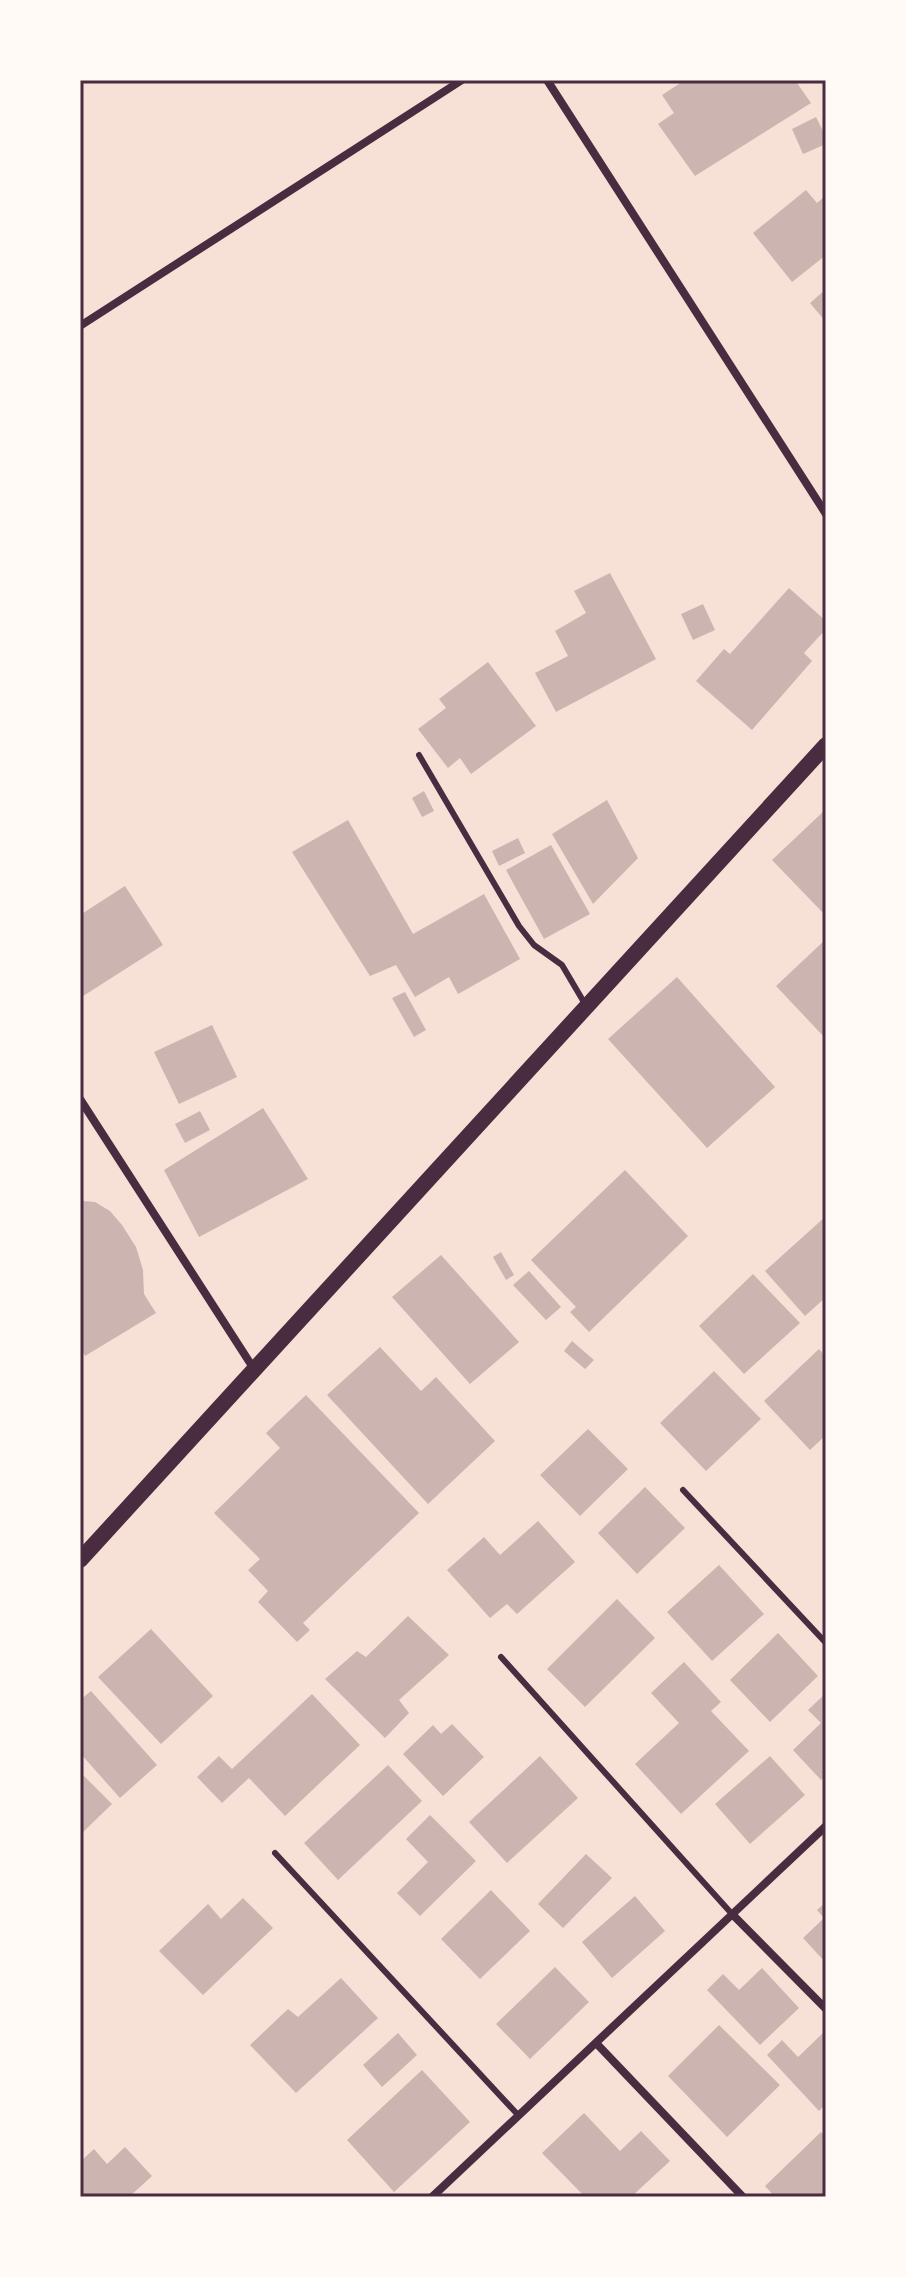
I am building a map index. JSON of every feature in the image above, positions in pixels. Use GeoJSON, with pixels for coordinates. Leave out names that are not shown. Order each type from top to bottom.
{"type":"FeatureCollection","features":[{"type":"Feature","properties":{"kind":"main road"},"geometry":{"type":"LineString","coordinates":[[80,1560],[826,745]]}},
{"type":"Feature","properties":{"kind":"street"},"geometry":{"type":"LineString","coordinates":[[80,326],[462,80]]}},
{"type":"Feature","properties":{"kind":"street"},"geometry":{"type":"LineString","coordinates":[[547,80],[826,514]]}},
{"type":"Feature","properties":{"kind":"street"},"geometry":{"type":"LineString","coordinates":[[80,1099],[254,1369]]}},
{"type":"Feature","properties":{"kind":"street"},"geometry":{"type":"LineString","coordinates":[[432,2197],[826,1826]]}},
{"type":"Feature","properties":{"kind":"street"},"geometry":{"type":"LineString","coordinates":[[732,1914],[826,2009]]}},
{"type":"Feature","properties":{"kind":"street"},"geometry":{"type":"LineString","coordinates":[[596,2043],[743,2197]]}},
{"type":"Feature","properties":{"kind":"lane"},"geometry":{"type":"LineString","coordinates":[[419,755],[519,926],[534,945],[562,965],[586,1007]]}},
{"type":"Feature","properties":{"kind":"lane"},"geometry":{"type":"LineString","coordinates":[[683,1490],[826,1643]]}},
{"type":"Feature","properties":{"kind":"lane"},"geometry":{"type":"LineString","coordinates":[[501,1657],[732,1914]]}},
{"type":"Feature","properties":{"kind":"lane"},"geometry":{"type":"LineString","coordinates":[[275,1853],[519,2116]]}},
{"type":"Feature","properties":{"kind":"building"},"geometry":{"type":"Polygon","coordinates":[[[685,80],[795,80],[811,103],[695,176],[658,124],[674,113],[662,95],[685,80]]]}},
{"type":"Feature","properties":{"kind":"building"},"geometry":{"type":"Polygon","coordinates":[[[816,117],[826,137],[826,144],[803,154],[792,129],[816,117]]]}},
{"type":"Feature","properties":{"kind":"building"},"geometry":{"type":"Polygon","coordinates":[[[806,190],[817,203],[826,195],[826,255],[792,282],[753,233],[806,190]]]}},
{"type":"Feature","properties":{"kind":"building"},"geometry":{"type":"Polygon","coordinates":[[[826,289],[826,322],[810,303],[826,289]]]}},
{"type":"Feature","properties":{"kind":"building"},"geometry":{"type":"Polygon","coordinates":[[[610,573],[656,659],[556,712],[535,673],[568,656],[555,631],[586,613],[574,591],[610,573]]]}},
{"type":"Feature","properties":{"kind":"building"},"geometry":{"type":"Polygon","coordinates":[[[789,588],[826,621],[826,629],[804,653],[812,661],[752,730],[696,681],[724,649],[730,654],[789,588]]]}},
{"type":"Feature","properties":{"kind":"building"},"geometry":{"type":"Polygon","coordinates":[[[703,604],[715,630],[693,640],[681,614],[703,604]]]}},
{"type":"Feature","properties":{"kind":"building"},"geometry":{"type":"Polygon","coordinates":[[[488,662],[536,726],[471,774],[460,758],[448,768],[418,729],[446,708],[439,699],[488,662]]]}},
{"type":"Feature","properties":{"kind":"building"},"geometry":{"type":"Polygon","coordinates":[[[424,791],[434,811],[422,817],[412,798],[424,791]]]}},
{"type":"Feature","properties":{"kind":"building"},"geometry":{"type":"Polygon","coordinates":[[[607,800],[638,858],[593,904],[552,834],[607,800]]]}},
{"type":"Feature","properties":{"kind":"building"},"geometry":{"type":"Polygon","coordinates":[[[826,809],[826,916],[772,860],[826,809]]]}},
{"type":"Feature","properties":{"kind":"building"},"geometry":{"type":"Polygon","coordinates":[[[348,820],[413,934],[484,894],[520,959],[458,994],[449,977],[415,997],[396,965],[370,976],[292,852],[348,820]]]}},
{"type":"Feature","properties":{"kind":"building"},"geometry":{"type":"Polygon","coordinates":[[[518,838],[525,853],[499,866],[492,851],[518,838]]]}},
{"type":"Feature","properties":{"kind":"building"},"geometry":{"type":"Polygon","coordinates":[[[551,845],[590,914],[544,939],[506,870],[551,845]]]}},
{"type":"Feature","properties":{"kind":"building"},"geometry":{"type":"Polygon","coordinates":[[[125,886],[163,945],[80,998],[80,915],[125,886]]]}},
{"type":"Feature","properties":{"kind":"building"},"geometry":{"type":"Polygon","coordinates":[[[826,939],[826,1039],[776,986],[826,939]]]}},
{"type":"Feature","properties":{"kind":"building"},"geometry":{"type":"Polygon","coordinates":[[[677,977],[775,1087],[707,1148],[608,1039],[677,977]]]}},
{"type":"Feature","properties":{"kind":"building"},"geometry":{"type":"Polygon","coordinates":[[[405,992],[426,1030],[414,1037],[392,998],[405,992]]]}},
{"type":"Feature","properties":{"kind":"building"},"geometry":{"type":"Polygon","coordinates":[[[212,1025],[237,1077],[179,1104],[154,1052],[212,1025]]]}},
{"type":"Feature","properties":{"kind":"building"},"geometry":{"type":"Polygon","coordinates":[[[263,1108],[308,1179],[199,1237],[164,1170],[263,1108]]]}},
{"type":"Feature","properties":{"kind":"building"},"geometry":{"type":"Polygon","coordinates":[[[200,1111],[210,1130],[185,1143],[175,1124],[200,1111]]]}},
{"type":"Feature","properties":{"kind":"building"},"geometry":{"type":"Polygon","coordinates":[[[625,1170],[688,1236],[589,1332],[570,1312],[576,1307],[531,1260],[625,1170]]]}},
{"type":"Feature","properties":{"kind":"building"},"geometry":{"type":"Polygon","coordinates":[[[80,1196],[83,1201],[95,1202],[110,1211],[122,1225],[136,1247],[143,1270],[144,1294],[156,1313],[85,1356],[80,1347],[80,1196]]]}},
{"type":"Feature","properties":{"kind":"building"},"geometry":{"type":"Polygon","coordinates":[[[826,1216],[826,1297],[805,1316],[765,1271],[826,1216]]]}},
{"type":"Feature","properties":{"kind":"building"},"geometry":{"type":"Polygon","coordinates":[[[501,1252],[514,1275],[506,1280],[493,1257],[501,1252]]]}},
{"type":"Feature","properties":{"kind":"building"},"geometry":{"type":"Polygon","coordinates":[[[441,1255],[519,1342],[470,1384],[392,1297],[441,1255]]]}},
{"type":"Feature","properties":{"kind":"building"},"geometry":{"type":"Polygon","coordinates":[[[529,1271],[561,1307],[546,1320],[513,1285],[529,1271]]]}},
{"type":"Feature","properties":{"kind":"building"},"geometry":{"type":"Polygon","coordinates":[[[753,1274],[800,1323],[744,1374],[699,1326],[753,1274]]]}},
{"type":"Feature","properties":{"kind":"building"},"geometry":{"type":"Polygon","coordinates":[[[572,1341],[594,1360],[585,1369],[564,1351],[572,1341]]]}},
{"type":"Feature","properties":{"kind":"building"},"geometry":{"type":"Polygon","coordinates":[[[380,1347],[421,1391],[436,1377],[495,1441],[428,1504],[327,1395],[380,1347]]]}},
{"type":"Feature","properties":{"kind":"building"},"geometry":{"type":"Polygon","coordinates":[[[819,1349],[826,1357],[826,1435],[810,1450],[764,1401],[819,1349]]]}},
{"type":"Feature","properties":{"kind":"building"},"geometry":{"type":"Polygon","coordinates":[[[714,1371],[761,1419],[706,1471],[660,1423],[714,1371]]]}},
{"type":"Feature","properties":{"kind":"building"},"geometry":{"type":"Polygon","coordinates":[[[306,1395],[419,1513],[303,1623],[310,1630],[297,1642],[258,1602],[268,1591],[248,1570],[260,1559],[214,1513],[280,1448],[266,1433],[306,1395]]]}},
{"type":"Feature","properties":{"kind":"building"},"geometry":{"type":"Polygon","coordinates":[[[588,1429],[628,1469],[580,1516],[540,1475],[588,1429]]]}},
{"type":"Feature","properties":{"kind":"building"},"geometry":{"type":"Polygon","coordinates":[[[645,1487],[685,1528],[637,1574],[598,1533],[645,1487]]]}},
{"type":"Feature","properties":{"kind":"building"},"geometry":{"type":"Polygon","coordinates":[[[538,1521],[575,1562],[517,1614],[507,1604],[490,1618],[447,1570],[484,1537],[500,1555],[538,1521]]]}},
{"type":"Feature","properties":{"kind":"building"},"geometry":{"type":"Polygon","coordinates":[[[719,1565],[764,1614],[712,1661],[667,1612],[719,1565]]]}},
{"type":"Feature","properties":{"kind":"building"},"geometry":{"type":"Polygon","coordinates":[[[617,1599],[655,1638],[585,1707],[547,1669],[617,1599]]]}},
{"type":"Feature","properties":{"kind":"building"},"geometry":{"type":"Polygon","coordinates":[[[408,1616],[449,1655],[399,1700],[409,1713],[385,1738],[325,1679],[357,1651],[366,1657],[408,1616]]]}},
{"type":"Feature","properties":{"kind":"building"},"geometry":{"type":"Polygon","coordinates":[[[151,1629],[213,1696],[161,1744],[98,1677],[151,1629]]]}},
{"type":"Feature","properties":{"kind":"building"},"geometry":{"type":"Polygon","coordinates":[[[778,1633],[818,1676],[770,1722],[730,1680],[778,1633]]]}},
{"type":"Feature","properties":{"kind":"building"},"geometry":{"type":"Polygon","coordinates":[[[684,1662],[721,1702],[711,1711],[749,1751],[681,1814],[635,1764],[679,1723],[651,1693],[684,1662]]]}},
{"type":"Feature","properties":{"kind":"building"},"geometry":{"type":"Polygon","coordinates":[[[91,1691],[157,1765],[120,1798],[80,1753],[80,1700],[91,1691]]]}},
{"type":"Feature","properties":{"kind":"building"},"geometry":{"type":"Polygon","coordinates":[[[826,1693],[826,1775],[821,1780],[793,1750],[821,1723],[808,1710],[826,1693]]]}},
{"type":"Feature","properties":{"kind":"building"},"geometry":{"type":"Polygon","coordinates":[[[312,1694],[360,1745],[285,1816],[249,1778],[222,1803],[197,1777],[219,1756],[232,1769],[312,1694]]]}},
{"type":"Feature","properties":{"kind":"building"},"geometry":{"type":"Polygon","coordinates":[[[452,1724],[484,1757],[443,1796],[403,1754],[433,1725],[441,1734],[452,1724]]]}},
{"type":"Feature","properties":{"kind":"building"},"geometry":{"type":"Polygon","coordinates":[[[540,1756],[578,1798],[507,1863],[469,1822],[540,1756]]]}},
{"type":"Feature","properties":{"kind":"building"},"geometry":{"type":"Polygon","coordinates":[[[770,1756],[805,1795],[750,1844],[715,1804],[770,1756]]]}},
{"type":"Feature","properties":{"kind":"building"},"geometry":{"type":"Polygon","coordinates":[[[388,1765],[422,1801],[338,1880],[304,1843],[388,1765]]]}},
{"type":"Feature","properties":{"kind":"building"},"geometry":{"type":"Polygon","coordinates":[[[80,1772],[112,1804],[80,1835],[80,1772]]]}},
{"type":"Feature","properties":{"kind":"building"},"geometry":{"type":"Polygon","coordinates":[[[430,1815],[476,1861],[420,1916],[397,1893],[428,1862],[406,1839],[430,1815]]]}},
{"type":"Feature","properties":{"kind":"building"},"geometry":{"type":"Polygon","coordinates":[[[586,1854],[612,1878],[563,1928],[538,1904],[586,1854]]]}},
{"type":"Feature","properties":{"kind":"building"},"geometry":{"type":"Polygon","coordinates":[[[491,1890],[530,1931],[480,1979],[441,1939],[491,1890]]]}},
{"type":"Feature","properties":{"kind":"building"},"geometry":{"type":"Polygon","coordinates":[[[635,1896],[665,1931],[612,1978],[582,1942],[635,1896]]]}},
{"type":"Feature","properties":{"kind":"building"},"geometry":{"type":"Polygon","coordinates":[[[243,1898],[273,1928],[203,1995],[159,1951],[208,1904],[221,1919],[243,1898]]]}},
{"type":"Feature","properties":{"kind":"building"},"geometry":{"type":"Polygon","coordinates":[[[826,1902],[826,1963],[803,1938],[824,1918],[817,1910],[826,1902]]]}},
{"type":"Feature","properties":{"kind":"building"},"geometry":{"type":"Polygon","coordinates":[[[555,1967],[589,2002],[530,2059],[496,2024],[555,1967]]]}},
{"type":"Feature","properties":{"kind":"building"},"geometry":{"type":"Polygon","coordinates":[[[762,1968],[799,2008],[760,2045],[707,1990],[723,1974],[739,1990],[762,1968]]]}},
{"type":"Feature","properties":{"kind":"building"},"geometry":{"type":"Polygon","coordinates":[[[341,1978],[378,2018],[296,2093],[250,2045],[288,2009],[298,2017],[341,1978]]]}},
{"type":"Feature","properties":{"kind":"building"},"geometry":{"type":"Polygon","coordinates":[[[719,2025],[780,2085],[727,2137],[668,2076],[719,2025]]]}},
{"type":"Feature","properties":{"kind":"building"},"geometry":{"type":"Polygon","coordinates":[[[398,2033],[417,2055],[382,2087],[363,2065],[398,2033]]]}},
{"type":"Feature","properties":{"kind":"building"},"geometry":{"type":"Polygon","coordinates":[[[823,2033],[826,2036],[826,2104],[819,2111],[767,2055],[782,2040],[798,2057],[823,2033]]]}},
{"type":"Feature","properties":{"kind":"building"},"geometry":{"type":"Polygon","coordinates":[[[422,2070],[470,2122],[394,2192],[347,2140],[422,2070]]]}},
{"type":"Feature","properties":{"kind":"building"},"geometry":{"type":"Polygon","coordinates":[[[584,2113],[620,2151],[641,2131],[670,2161],[631,2197],[585,2197],[542,2153],[584,2113]]]}},
{"type":"Feature","properties":{"kind":"building"},"geometry":{"type":"Polygon","coordinates":[[[821,2132],[826,2137],[826,2197],[775,2197],[765,2186],[821,2132]]]}},
{"type":"Feature","properties":{"kind":"building"},"geometry":{"type":"Polygon","coordinates":[[[125,2147],[152,2176],[129,2197],[80,2197],[80,2162],[94,2149],[107,2164],[125,2147]]]}}]}
